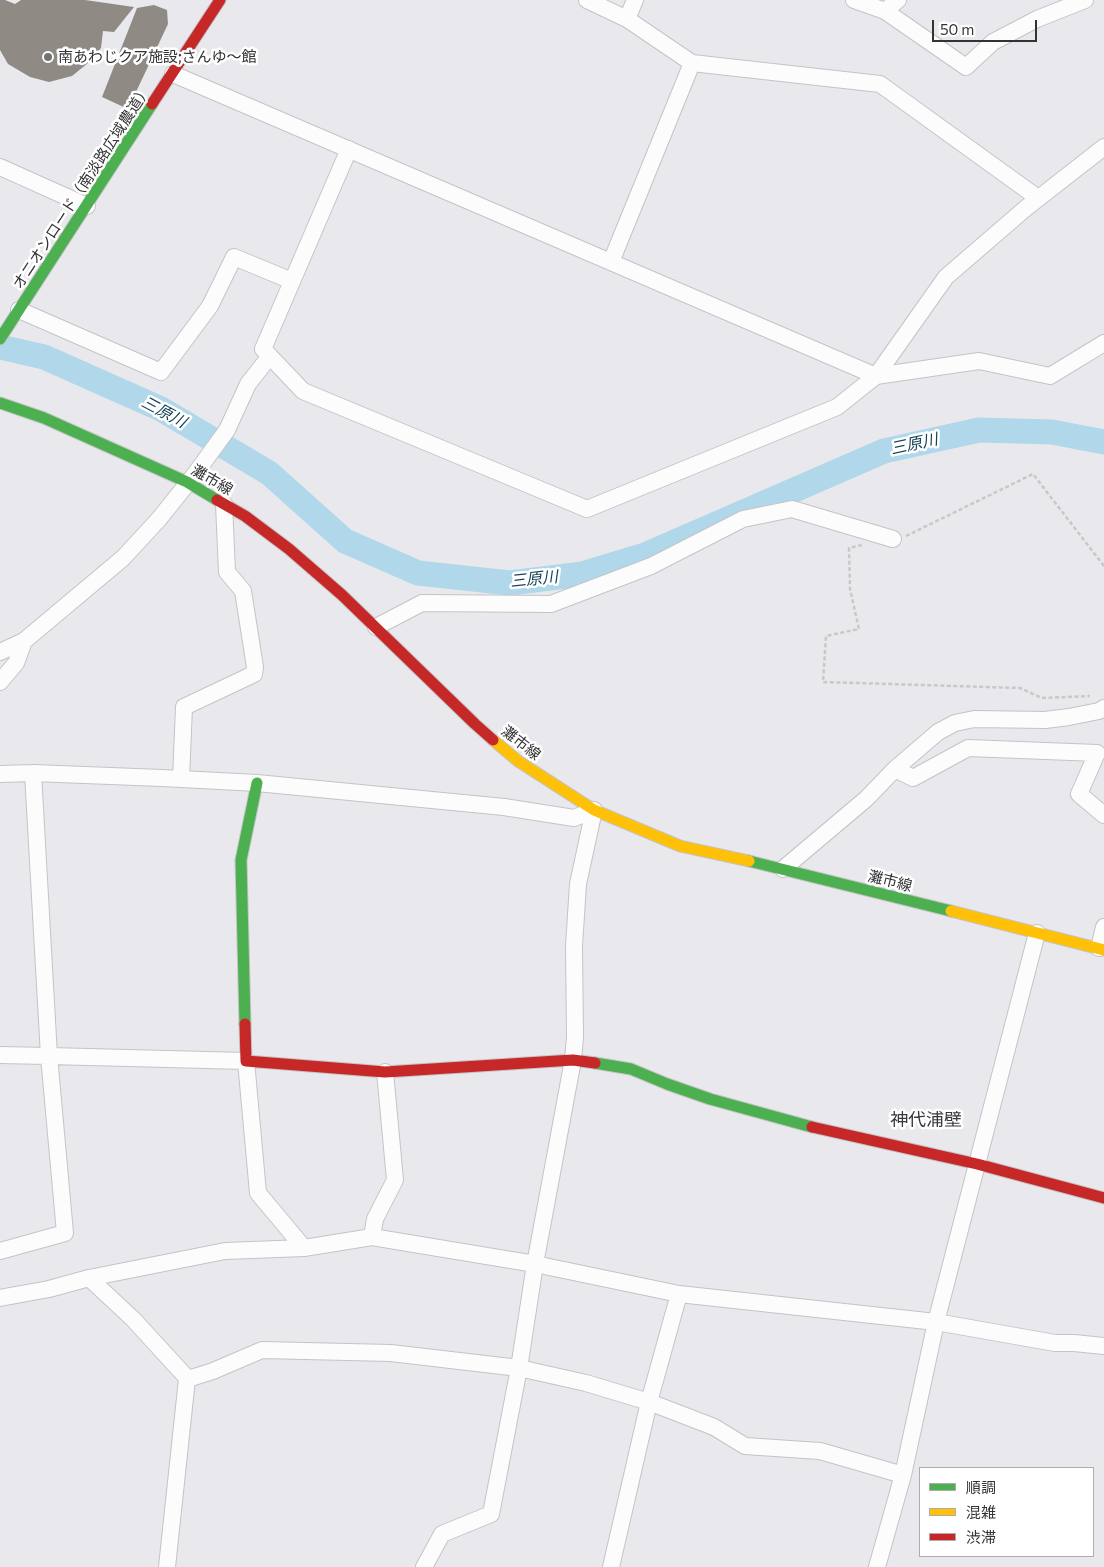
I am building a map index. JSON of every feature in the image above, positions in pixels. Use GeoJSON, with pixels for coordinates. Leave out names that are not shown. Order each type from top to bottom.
{"type":"FeatureCollection","features":[{"type":"Feature","properties":{"kind":"street","name":"オニオンロード（南淡路広域農道）"},"geometry":{"type":"LineString","coordinates":[[0,339],[220,0]]}},
{"type":"Feature","properties":{"kind":"street"},"geometry":{"type":"LineString","coordinates":[[587,0],[627,19],[692,63],[880,84],[1038,198]]}},
{"type":"Feature","properties":{"kind":"street"},"geometry":{"type":"LineString","coordinates":[[627,19],[635,0]]}},
{"type":"Feature","properties":{"kind":"street"},"geometry":{"type":"LineString","coordinates":[[854,0],[885,10],[966,68],[993,42],[1037,19],[1085,0]]}},
{"type":"Feature","properties":{"kind":"street"},"geometry":{"type":"LineString","coordinates":[[885,10],[898,0]]}},
{"type":"Feature","properties":{"kind":"street"},"geometry":{"type":"LineString","coordinates":[[611,262],[692,63]]}},
{"type":"Feature","properties":{"kind":"street"},"geometry":{"type":"LineString","coordinates":[[173,74],[876,376],[980,361],[1050,376],[1104,343]]}},
{"type":"Feature","properties":{"kind":"street"},"geometry":{"type":"LineString","coordinates":[[349,149],[263,349],[303,391],[587,509],[836,407],[876,376],[946,277],[1038,198],[1104,147]]}},
{"type":"Feature","properties":{"kind":"street"},"geometry":{"type":"LineString","coordinates":[[0,167],[87,206]]}},
{"type":"Feature","properties":{"kind":"street"},"geometry":{"type":"LineString","coordinates":[[15,316],[161,372],[210,306],[234,257],[292,281]]}},
{"type":"Feature","properties":{"kind":"street"},"geometry":{"type":"LineString","coordinates":[[0,652],[24,641],[123,558],[159,519],[226,430],[248,384],[270,356]]}},
{"type":"Feature","properties":{"kind":"street","name":"灘市線"},"geometry":{"type":"LineString","coordinates":[[0,402],[191,478],[224,504],[245,516],[290,550],[342,595],[474,724],[518,761],[594,810],[680,846],[783,869],[1101,949]]}},
{"type":"Feature","properties":{"kind":"street"},"geometry":{"type":"LineString","coordinates":[[181,779],[184,707],[254,674],[255,667],[243,591],[227,572],[224,504]]}},
{"type":"Feature","properties":{"kind":"street"},"geometry":{"type":"LineString","coordinates":[[376,627],[422,603],[551,604],[652,566],[743,519],[792,510],[893,539]]}},
{"type":"Feature","properties":{"kind":"street"},"geometry":{"type":"LineString","coordinates":[[0,682],[16,664],[24,641]]}},
{"type":"Feature","properties":{"kind":"street"},"geometry":{"type":"LineString","coordinates":[[783,869],[866,798],[938,732],[955,723],[974,719],[1045,720],[1070,717],[1099,711],[1099,702]]}},
{"type":"Feature","properties":{"kind":"street"},"geometry":{"type":"LineString","coordinates":[[896,769],[913,778],[968,748],[1097,752],[1079,794],[1104,815]]}},
{"type":"Feature","properties":{"kind":"street"},"geometry":{"type":"LineString","coordinates":[[0,1251],[65,1233],[49,1056],[33,773]]}},
{"type":"Feature","properties":{"kind":"street"},"geometry":{"type":"LineString","coordinates":[[0,774],[33,773],[257,783],[504,807],[574,818],[594,810]]}},
{"type":"Feature","properties":{"kind":"street"},"geometry":{"type":"LineString","coordinates":[[257,783],[241,860],[246,1061],[258,1193],[304,1248]]}},
{"type":"Feature","properties":{"kind":"street"},"geometry":{"type":"LineString","coordinates":[[424,1567],[442,1534],[491,1514],[573,1060],[575,1037],[574,946],[578,884],[594,810]]}},
{"type":"Feature","properties":{"kind":"street"},"geometry":{"type":"LineString","coordinates":[[1101,949],[1104,927]]}},
{"type":"Feature","properties":{"kind":"street"},"geometry":{"type":"LineString","coordinates":[[877,1567],[903,1475],[936,1322],[1037,933]]}},
{"type":"Feature","properties":{"kind":"street"},"geometry":{"type":"LineString","coordinates":[[0,1054],[246,1061],[386,1072],[573,1060],[631,1069],[710,1099],[794,1123],[977,1164],[1104,1198]]}},
{"type":"Feature","properties":{"kind":"street"},"geometry":{"type":"LineString","coordinates":[[372,1238],[375,1219],[396,1180],[386,1072]]}},
{"type":"Feature","properties":{"kind":"street"},"geometry":{"type":"LineString","coordinates":[[0,1298],[225,1251],[304,1248],[372,1238],[535,1264],[679,1294],[936,1322],[1055,1343],[1104,1346]]}},
{"type":"Feature","properties":{"kind":"street"},"geometry":{"type":"LineString","coordinates":[[90,1278],[133,1319],[187,1379],[167,1567]]}},
{"type":"Feature","properties":{"kind":"street"},"geometry":{"type":"LineString","coordinates":[[611,1567],[649,1402],[679,1294]]}},
{"type":"Feature","properties":{"kind":"street"},"geometry":{"type":"LineString","coordinates":[[187,1379],[213,1371],[262,1350],[391,1353],[518,1368],[586,1383],[649,1402],[714,1427],[745,1446],[820,1451],[903,1475]]}},
{"type":"Feature","properties":{"kind":"path"},"geometry":{"type":"LineString","coordinates":[[893,539],[906,536],[1033,474],[1104,566]]}},
{"type":"Feature","properties":{"kind":"path"},"geometry":{"type":"LineString","coordinates":[[866,544],[849,548],[850,590],[860,628],[826,636],[823,682],[1020,688],[1042,698],[1099,702]]}},
{"type":"Feature","properties":{"kind":"building","name":"南あわじクア施設;さんゆ～館"},"geometry":{"type":"Polygon","coordinates":[[[0,0],[15,4],[21,0],[85,0],[134,7],[114,32],[103,31],[101,48],[88,63],[72,76],[49,82],[30,77],[8,64],[0,50],[0,0]]]}},
{"type":"Feature","properties":{"kind":"building"},"geometry":{"type":"Polygon","coordinates":[[[154,5],[167,10],[168,24],[128,109],[102,97],[137,8],[154,5]]]}},
{"type":"Feature","properties":{"kind":"waterway","name":"三原川"},"geometry":{"type":"LineString","coordinates":[[0,347],[44,357],[161,409],[269,473],[345,541],[418,573],[510,583],[582,574],[645,555],[884,451],[979,430],[1052,432],[1104,442]]}},
{"type":"Feature","properties":{"kind":"traffic: fast"},"geometry":{"type":"LineString","coordinates":[[0,339],[152,104]]}},
{"type":"Feature","properties":{"kind":"traffic: fast"},"geometry":{"type":"LineString","coordinates":[[0,403],[44,418],[187,482],[217,500]]}},
{"type":"Feature","properties":{"kind":"traffic: fast"},"geometry":{"type":"LineString","coordinates":[[245,1024],[241,860],[257,783]]}},
{"type":"Feature","properties":{"kind":"traffic: fast"},"geometry":{"type":"LineString","coordinates":[[749,861],[951,911]]}},
{"type":"Feature","properties":{"kind":"traffic: fast"},"geometry":{"type":"LineString","coordinates":[[595,1063],[631,1069],[710,1099],[812,1127]]}},
{"type":"Feature","properties":{"kind":"traffic: slow"},"geometry":{"type":"LineString","coordinates":[[493,740],[518,761],[594,810],[680,846],[749,861]]}},
{"type":"Feature","properties":{"kind":"traffic: slow"},"geometry":{"type":"LineString","coordinates":[[951,911],[1104,950]]}},
{"type":"Feature","properties":{"kind":"traffic: jam"},"geometry":{"type":"LineString","coordinates":[[152,104],[220,0]]}},
{"type":"Feature","properties":{"kind":"traffic: jam"},"geometry":{"type":"LineString","coordinates":[[217,500],[245,516],[289,549],[342,595],[493,740]]}},
{"type":"Feature","properties":{"kind":"traffic: jam"},"geometry":{"type":"LineString","coordinates":[[245,1024],[246,1061],[385,1072],[573,1060],[595,1063]]}},
{"type":"Feature","properties":{"kind":"traffic: jam"},"geometry":{"type":"LineString","coordinates":[[812,1127],[977,1164],[1104,1198]]}},
{"type":"Feature","properties":{"kind":"place","name":"南あわじクア施設;さんゆ～館"},"geometry":{"type":"Point","coordinates":[48,57]}},
{"type":"Feature","properties":{"kind":"district","name":"神代浦壁"},"geometry":{"type":"Point","coordinates":[926,1120]}}]}
